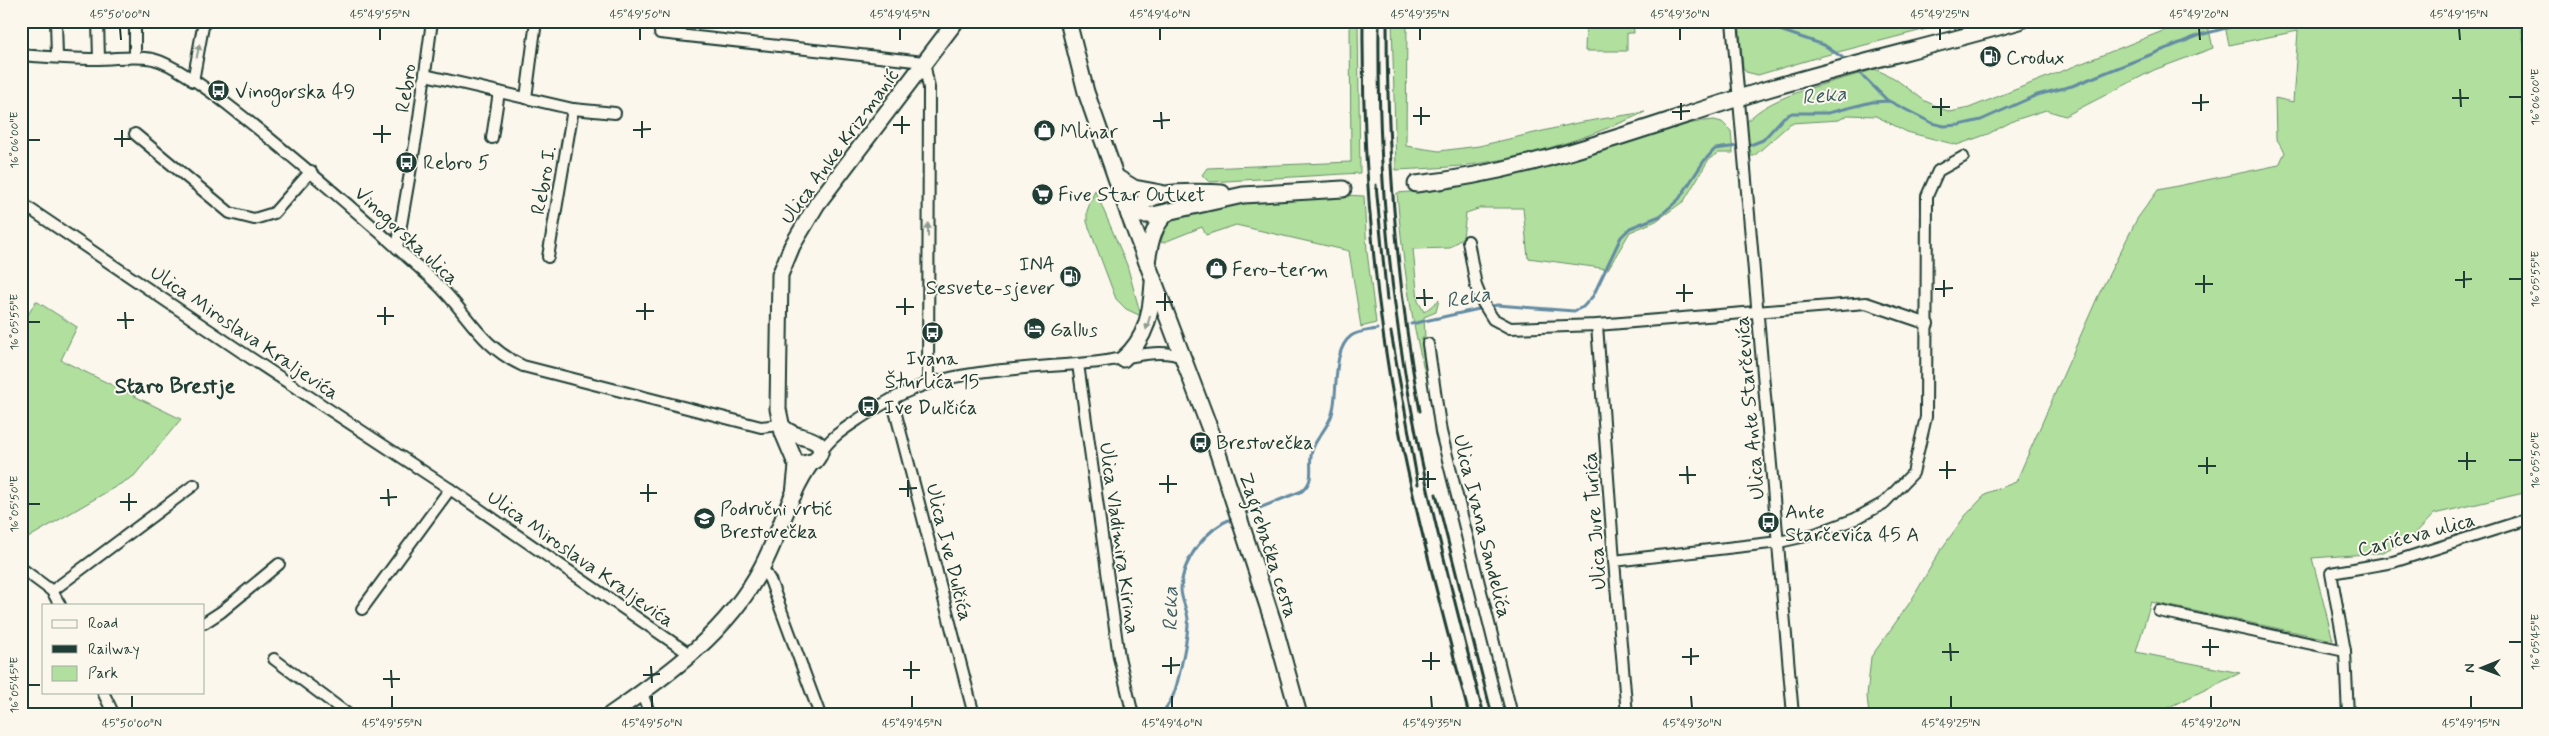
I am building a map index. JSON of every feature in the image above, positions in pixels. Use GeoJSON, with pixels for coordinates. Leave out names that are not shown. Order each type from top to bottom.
{"type":"FeatureCollection","features":[{"type":"Feature","properties":{"kind":"main road","name":"Ulica Anke Krizmanić"},"geometry":{"type":"LineString","coordinates":[[794,456],[780,425],[778,304],[780,275],[792,246],[817,204],[956,21]]}},
{"type":"Feature","properties":{"kind":"main road","name":"Zagrebačka cesta"},"geometry":{"type":"LineString","coordinates":[[1068,21],[1081,74],[1128,214],[1185,359],[1241,520],[1274,625],[1299,715]]}},
{"type":"Feature","properties":{"kind":"main road"},"geometry":{"type":"LineString","coordinates":[[1416,184],[1472,176],[1557,156],[1738,98],[2020,21]]}},
{"type":"Feature","properties":{"kind":"main road"},"geometry":{"type":"LineString","coordinates":[[1116,177],[1134,188],[1165,194],[1244,195],[1343,189]]}},
{"type":"Feature","properties":{"kind":"main road"},"geometry":{"type":"LineString","coordinates":[[1128,214],[1142,202],[1165,194]]}},
{"type":"Feature","properties":{"kind":"main road"},"geometry":{"type":"LineString","coordinates":[[1128,214],[1148,215],[1244,195]]}},
{"type":"Feature","properties":{"kind":"main road"},"geometry":{"type":"LineString","coordinates":[[1147,263],[1155,229],[1162,217],[1170,211]]}},
{"type":"Feature","properties":{"kind":"main road"},"geometry":{"type":"LineString","coordinates":[[1123,359],[1133,350],[1147,328],[1153,279]]}},
{"type":"Feature","properties":{"kind":"main road"},"geometry":{"type":"LineString","coordinates":[[610,715],[692,655],[717,630],[762,567],[794,494],[815,459],[819,445],[809,438],[792,433],[780,425]]}},
{"type":"Feature","properties":{"kind":"main road"},"geometry":{"type":"LineString","coordinates":[[794,494],[798,471],[794,456],[794,444],[809,438]]}},
{"type":"Feature","properties":{"kind":"main road"},"geometry":{"type":"LineString","coordinates":[[794,456],[803,464],[815,459]]}},
{"type":"Feature","properties":{"kind":"street"},"geometry":{"type":"LineString","coordinates":[[56,21],[57,57]]}},
{"type":"Feature","properties":{"kind":"street"},"geometry":{"type":"LineString","coordinates":[[98,21],[99,59]]}},
{"type":"Feature","properties":{"kind":"street"},"geometry":{"type":"LineString","coordinates":[[135,21],[135,56]]}},
{"type":"Feature","properties":{"kind":"street"},"geometry":{"type":"LineString","coordinates":[[193,81],[204,21]]}},
{"type":"Feature","properties":{"kind":"street","name":"Rebro"},"geometry":{"type":"LineString","coordinates":[[397,248],[432,21]]}},
{"type":"Feature","properties":{"kind":"street"},"geometry":{"type":"LineString","coordinates":[[526,98],[536,21]]}},
{"type":"Feature","properties":{"kind":"street","name":"Ulica Ante Starčevića"},"geometry":{"type":"LineString","coordinates":[[1732,26],[1793,715]]}},
{"type":"Feature","properties":{"kind":"street"},"geometry":{"type":"LineString","coordinates":[[660,33],[924,62],[929,88],[928,383]]}},
{"type":"Feature","properties":{"kind":"street","name":"Vinogorska ulica"},"geometry":{"type":"LineString","coordinates":[[21,55],[99,59],[135,56],[156,60],[214,94],[311,171],[445,291],[486,343],[507,358],[523,366],[761,427],[780,425]]}},
{"type":"Feature","properties":{"kind":"street"},"geometry":{"type":"LineString","coordinates":[[425,75],[573,109],[615,113]]}},
{"type":"Feature","properties":{"kind":"street"},"geometry":{"type":"LineString","coordinates":[[492,138],[499,92]]}},
{"type":"Feature","properties":{"kind":"street","name":"Rebro I."},"geometry":{"type":"LineString","coordinates":[[548,257],[573,109]]}},
{"type":"Feature","properties":{"kind":"street"},"geometry":{"type":"LineString","coordinates":[[135,134],[230,213],[254,219],[274,213],[311,171]]}},
{"type":"Feature","properties":{"kind":"street"},"geometry":{"type":"LineString","coordinates":[[1614,561],[1779,542],[1815,534],[1855,519],[1884,503],[1913,473],[1926,417],[1928,324],[1927,196],[1938,171],[1963,158]]}},
{"type":"Feature","properties":{"kind":"street","name":"Ulica Miroslava Kraljevića"},"geometry":{"type":"LineString","coordinates":[[21,203],[246,355],[450,489],[692,655]]}},
{"type":"Feature","properties":{"kind":"street"},"geometry":{"type":"LineString","coordinates":[[1468,240],[1476,286],[1485,307],[1493,319],[1510,328],[1598,325],[1866,303],[1928,324]]}},
{"type":"Feature","properties":{"kind":"street","name":"Ulica Jure Turića"},"geometry":{"type":"LineString","coordinates":[[1598,325],[1614,561],[1628,715]]}},
{"type":"Feature","properties":{"kind":"street","name":"Ulica Ivana Sandelića"},"geometry":{"type":"LineString","coordinates":[[1428,344],[1442,432],[1512,715]]}},
{"type":"Feature","properties":{"kind":"street"},"geometry":{"type":"LineString","coordinates":[[809,438],[822,438],[842,430],[892,399],[928,383],[963,376],[1123,359],[1168,352],[1185,359]]}},
{"type":"Feature","properties":{"kind":"street","name":"Ulica Vladimira Kirina"},"geometry":{"type":"LineString","coordinates":[[1078,364],[1119,657],[1133,715]]}},
{"type":"Feature","properties":{"kind":"street","name":"Ulica Ive Dulčića"},"geometry":{"type":"LineString","coordinates":[[892,399],[974,715]]}},
{"type":"Feature","properties":{"kind":"street"},"geometry":{"type":"LineString","coordinates":[[815,459],[842,430]]}},
{"type":"Feature","properties":{"kind":"street"},"geometry":{"type":"LineString","coordinates":[[52,591],[194,484]]}},
{"type":"Feature","properties":{"kind":"street"},"geometry":{"type":"LineString","coordinates":[[362,609],[450,489]]}},
{"type":"Feature","properties":{"kind":"street","name":"Carićeva ulica"},"geometry":{"type":"LineString","coordinates":[[2348,715],[2344,651],[2331,573],[2392,562],[2528,519]]}},
{"type":"Feature","properties":{"kind":"street"},"geometry":{"type":"LineString","coordinates":[[205,621],[221,612],[279,564]]}},
{"type":"Feature","properties":{"kind":"street"},"geometry":{"type":"LineString","coordinates":[[762,567],[770,580],[820,715]]}},
{"type":"Feature","properties":{"kind":"street"},"geometry":{"type":"LineString","coordinates":[[21,568],[52,591],[59,604]]}},
{"type":"Feature","properties":{"kind":"street"},"geometry":{"type":"LineString","coordinates":[[2159,611],[2344,651]]}},
{"type":"Feature","properties":{"kind":"street"},"geometry":{"type":"LineString","coordinates":[[274,659],[348,715]]}},
{"type":"Feature","properties":{"kind":"street"},"geometry":{"type":"LineString","coordinates":[[642,693],[650,715]]}},
{"type":"Feature","properties":{"kind":"street"},"geometry":{"type":"LineString","coordinates":[[104,694],[114,715]]}},
{"type":"Feature","properties":{"kind":"green space"},"geometry":{"type":"Polygon","coordinates":[[[1350,21],[1358,21],[1360,173],[1209,182],[1202,175],[1207,168],[1351,162],[1350,21]]]}},
{"type":"Feature","properties":{"kind":"green space"},"geometry":{"type":"Polygon","coordinates":[[[1392,21],[1407,21],[1406,146],[1439,151],[1479,146],[1577,123],[1645,112],[1579,139],[1532,153],[1461,166],[1396,170],[1392,21]]]}},
{"type":"Feature","properties":{"kind":"green space"},"geometry":{"type":"Polygon","coordinates":[[[1586,21],[1633,21],[1634,33],[1627,33],[1627,51],[1585,51],[1586,21]]]}},
{"type":"Feature","properties":{"kind":"green space"},"geometry":{"type":"Polygon","coordinates":[[[1739,21],[1957,21],[1758,75],[1746,72],[1743,68],[1739,21]]]}},
{"type":"Feature","properties":{"kind":"green space"},"geometry":{"type":"Polygon","coordinates":[[[2188,21],[2207,21],[2213,48],[2154,70],[2065,116],[2046,110],[2015,120],[1988,134],[1957,145],[1907,132],[1876,116],[1848,115],[1839,120],[1791,123],[1754,156],[1749,156],[1746,123],[1771,104],[1824,84],[1875,69],[1894,78],[1925,101],[1950,112],[1969,108],[2188,21]]]}},
{"type":"Feature","properties":{"kind":"green space"},"geometry":{"type":"Polygon","coordinates":[[[2224,21],[2520,21],[2528,67],[2528,492],[2434,514],[2409,540],[2380,553],[2312,558],[2333,640],[2151,602],[2136,652],[2240,673],[2165,709],[2165,715],[1869,715],[1867,696],[1871,657],[1911,601],[1940,551],[1965,516],[1987,493],[2016,482],[2098,296],[2137,219],[2158,190],[2279,165],[2285,152],[2276,138],[2275,98],[2293,102],[2298,31],[2229,45],[2224,21]]]}},
{"type":"Feature","properties":{"kind":"green space"},"geometry":{"type":"Polygon","coordinates":[[[1714,120],[1722,122],[1731,131],[1733,153],[1719,153],[1709,159],[1684,201],[1656,221],[1630,232],[1608,269],[1528,258],[1523,208],[1481,208],[1466,213],[1463,237],[1450,248],[1413,249],[1418,301],[1424,312],[1439,300],[1436,312],[1424,317],[1425,338],[1422,338],[1426,377],[1415,332],[1407,286],[1397,193],[1452,187],[1507,176],[1588,155],[1677,127],[1714,120]]]}},
{"type":"Feature","properties":{"kind":"green space"},"geometry":{"type":"Polygon","coordinates":[[[1095,190],[1127,265],[1141,316],[1126,309],[1116,299],[1087,222],[1087,211],[1095,190]]]}},
{"type":"Feature","properties":{"kind":"green space"},"geometry":{"type":"Polygon","coordinates":[[[1344,195],[1364,196],[1367,252],[1376,323],[1361,327],[1349,251],[1236,225],[1206,235],[1202,227],[1162,243],[1161,241],[1167,224],[1173,220],[1171,217],[1219,206],[1344,195]]]}},
{"type":"Feature","properties":{"kind":"green space"},"geometry":{"type":"Polygon","coordinates":[[[36,301],[77,327],[61,360],[181,419],[134,476],[21,542],[21,327],[36,301]]]}},
{"type":"Feature","properties":{"kind":"waterway"},"geometry":{"type":"LineString","coordinates":[[1753,21],[1824,45],[1849,62]]}},
{"type":"Feature","properties":{"kind":"waterway","name":"Reka"},"geometry":{"type":"LineString","coordinates":[[1411,324],[1497,305],[1574,311],[1583,307],[1593,296],[1621,237],[1630,228],[1660,216],[1679,199],[1704,161],[1715,149],[1753,144],[1763,140],[1784,117],[1792,113],[1828,113],[1872,102],[1889,101],[1932,123],[1944,126],[1959,125],[1981,120],[2037,95],[2072,86],[2200,35],[2252,21]]}},
{"type":"Feature","properties":{"kind":"waterway"},"geometry":{"type":"LineString","coordinates":[[1857,70],[1888,101]]}},
{"type":"Feature","properties":{"kind":"waterway","name":"Reka"},"geometry":{"type":"LineString","coordinates":[[1242,515],[1302,491],[1309,483],[1312,451],[1332,414],[1338,362],[1341,352],[1345,343],[1354,334],[1377,329]]}},
{"type":"Feature","properties":{"kind":"waterway","name":"Reka"},"geometry":{"type":"LineString","coordinates":[[1161,715],[1174,692],[1185,647],[1188,619],[1181,589],[1186,567],[1191,556],[1205,537],[1214,529],[1233,518]]}},
{"type":"Feature","properties":{"kind":"railway"},"geometry":{"type":"LineString","coordinates":[[1363,21],[1367,173],[1376,274],[1389,374],[1398,424],[1431,570],[1469,715]]}},
{"type":"Feature","properties":{"kind":"railway"},"geometry":{"type":"LineString","coordinates":[[1379,21],[1379,96],[1385,208],[1397,320],[1423,469],[1484,715]]}},
{"type":"Feature","properties":{"kind":"railway"},"geometry":{"type":"LineString","coordinates":[[1387,21],[1387,70],[1394,217],[1405,314],[1420,411]]}},
{"type":"Feature","properties":{"kind":"railway"},"geometry":{"type":"LineString","coordinates":[[1376,185],[1387,300]]}},
{"type":"Feature","properties":{"kind":"railway"},"geometry":{"type":"LineString","coordinates":[[1391,332],[1418,484]]}},
{"type":"Feature","properties":{"kind":"railway"},"geometry":{"type":"LineString","coordinates":[[1436,494],[1492,715]]}},
{"type":"Feature","properties":{"kind":"place","name":"Crodux"},"geometry":{"type":"Point","coordinates":[1990,57]}},
{"type":"Feature","properties":{"kind":"place","name":"Vinogorska 49"},"geometry":{"type":"Point","coordinates":[219,91]}},
{"type":"Feature","properties":{"kind":"place","name":"Mlinar"},"geometry":{"type":"Point","coordinates":[1044,131]}},
{"type":"Feature","properties":{"kind":"place","name":"Rebro 5"},"geometry":{"type":"Point","coordinates":[407,162]}},
{"type":"Feature","properties":{"kind":"place","name":"Five Star Outket"},"geometry":{"type":"Point","coordinates":[1042,194]}},
{"type":"Feature","properties":{"kind":"place","name":"Fero-term"},"geometry":{"type":"Point","coordinates":[1216,269]}},
{"type":"Feature","properties":{"kind":"place","name":"INA Sesvete-sjever"},"geometry":{"type":"Point","coordinates":[1071,276]}},
{"type":"Feature","properties":{"kind":"place","name":"Gallus"},"geometry":{"type":"Point","coordinates":[1034,329]}},
{"type":"Feature","properties":{"kind":"place","name":"Ivana Šturlića 15"},"geometry":{"type":"Point","coordinates":[932,332]}},
{"type":"Feature","properties":{"kind":"place","name":"Ive Dulčića"},"geometry":{"type":"Point","coordinates":[868,407]}},
{"type":"Feature","properties":{"kind":"place","name":"Brestovečka"},"geometry":{"type":"Point","coordinates":[1200,442]}},
{"type":"Feature","properties":{"kind":"place","name":"Područni vrtić Brestovečka"},"geometry":{"type":"Point","coordinates":[704,519]}},
{"type":"Feature","properties":{"kind":"place","name":"Ante Starčevića 45 A"},"geometry":{"type":"Point","coordinates":[1769,522]}},
{"type":"Feature","properties":{"kind":"district","name":"Staro Brestje"},"geometry":{"type":"Point","coordinates":[175,385]}}]}
